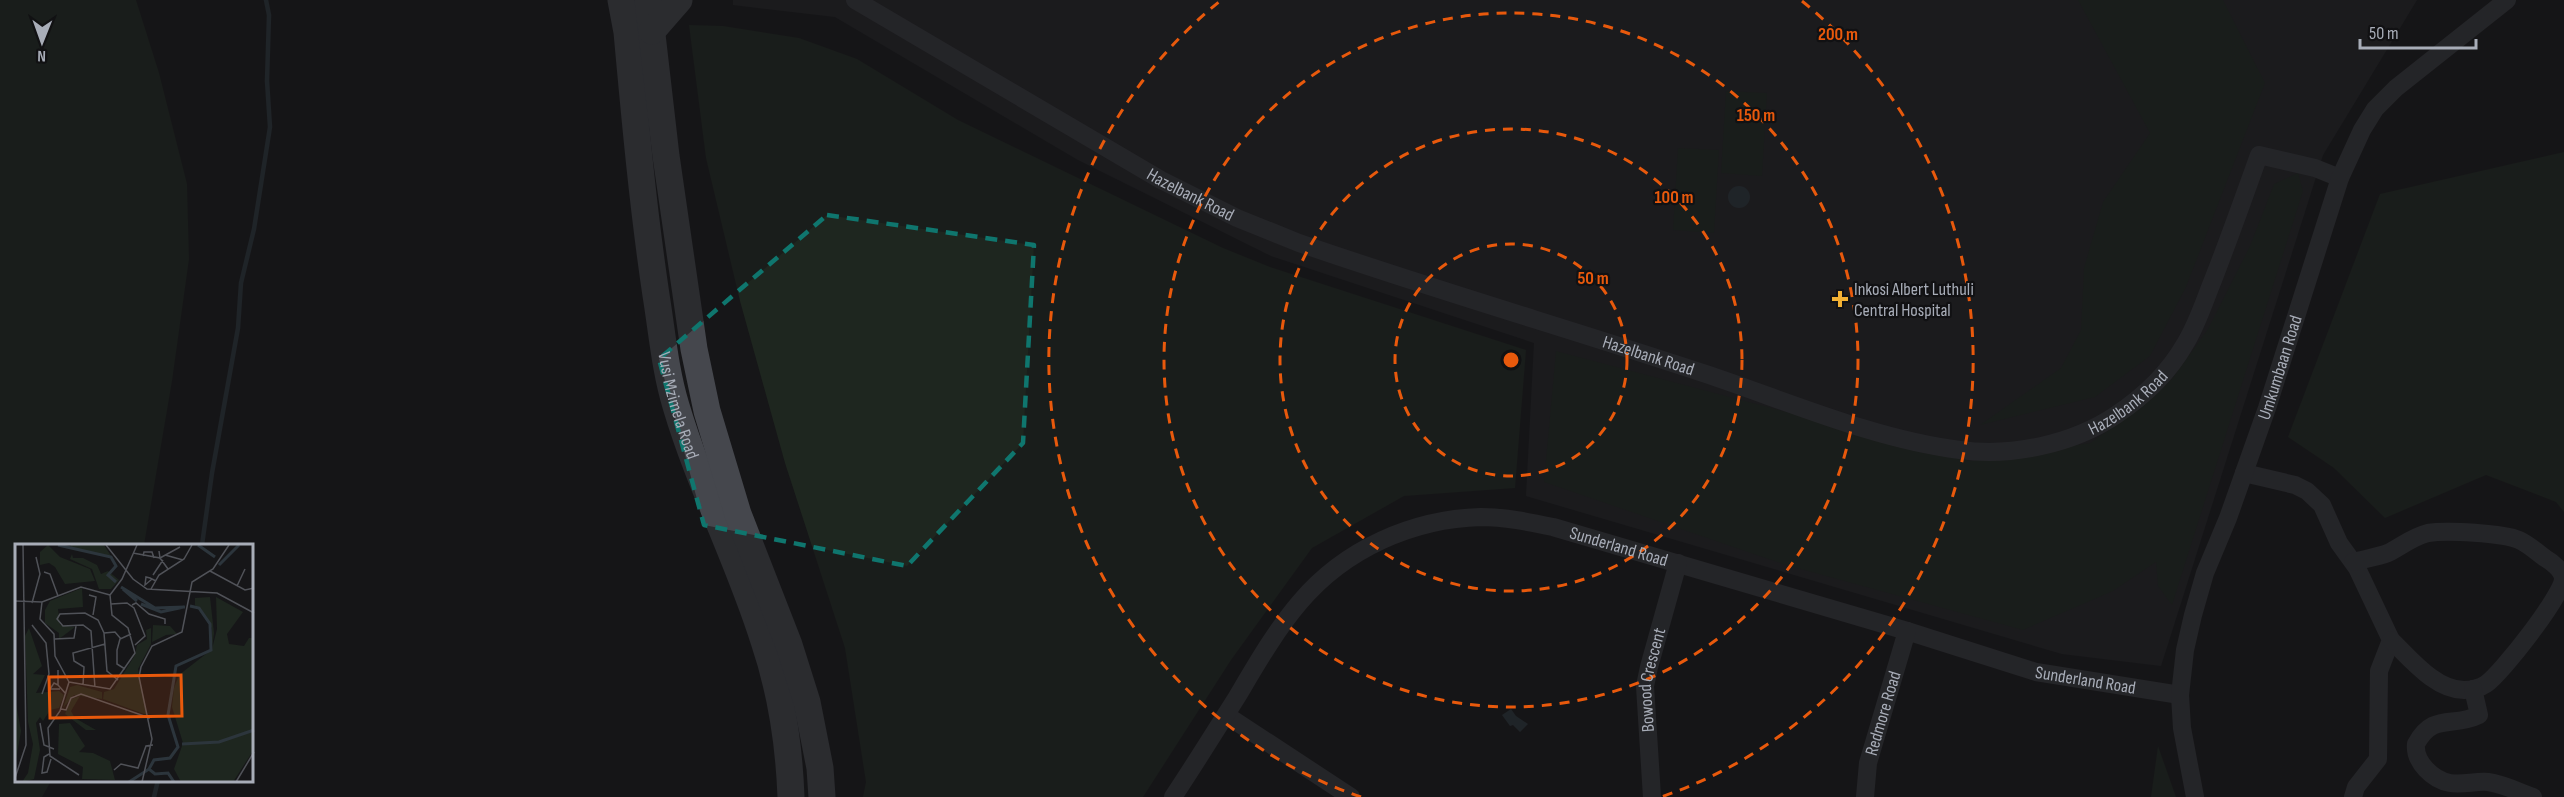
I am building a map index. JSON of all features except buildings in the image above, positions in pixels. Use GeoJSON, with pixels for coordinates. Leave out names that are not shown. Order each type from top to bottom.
{"type":"FeatureCollection","features":[{"type":"Feature","properties":{"kind":"main road","name":"Vusi Mzimela Road"},"geometry":{"type":"LineString","coordinates":[[621,0],[627,32],[651,259],[667,372],[700,479],[744,582],[765,642],[779,696],[786,736],[791,797]]}},
{"type":"Feature","properties":{"kind":"main road","name":"Vusi Mzimela Road"},"geometry":{"type":"LineString","coordinates":[[648,0],[666,156],[694,349],[707,411],[738,514],[789,645],[807,702],[820,768],[822,797]]}},
{"type":"Feature","properties":{"kind":"main road"},"geometry":{"type":"LineString","coordinates":[[652,32],[680,0]]}},
{"type":"Feature","properties":{"kind":"street","name":"Hazelbank Road"},"geometry":{"type":"LineString","coordinates":[[855,0],[1161,180],[1237,218],[1288,239],[1711,376],[1851,424],[1922,444],[1962,451],[1997,451],[2065,439],[2116,415],[2144,393],[2170,366],[2186,344],[2202,309],[2259,155],[2315,168],[2340,178]]}},
{"type":"Feature","properties":{"kind":"street","name":"Umkumbaan Road"},"geometry":{"type":"LineString","coordinates":[[2195,797],[2182,728],[2180,695],[2185,650],[2205,573],[2244,472],[2340,178],[2362,130],[2375,109],[2396,88],[2507,0]]}},
{"type":"Feature","properties":{"kind":"street"},"geometry":{"type":"LineString","coordinates":[[2244,472],[2295,485],[2315,497],[2322,505],[2339,543],[2353,562],[2391,640],[2437,681],[2462,690],[2474,689],[2486,684],[2496,675],[2532,632],[2561,589],[2563,579],[2557,568],[2521,541],[2513,538],[2448,532],[2417,536],[2384,554],[2353,562]]}},
{"type":"Feature","properties":{"kind":"street","name":"Sunderland Road"},"geometry":{"type":"LineString","coordinates":[[1173,797],[1299,603],[1318,583],[1363,549],[1391,535],[1419,525],[1471,518],[1510,519],[1553,527],[2036,672],[2180,695]]}},
{"type":"Feature","properties":{"kind":"street","name":"Bowood Crescent"},"geometry":{"type":"LineString","coordinates":[[1652,797],[1645,686],[1648,667],[1678,563]]}},
{"type":"Feature","properties":{"kind":"street","name":"Redmore Road"},"geometry":{"type":"LineString","coordinates":[[1864,797],[1868,763],[1907,632]]}},
{"type":"Feature","properties":{"kind":"street"},"geometry":{"type":"LineString","coordinates":[[2353,797],[2356,787],[2378,759],[2379,671],[2391,640]]}},
{"type":"Feature","properties":{"kind":"street"},"geometry":{"type":"LineString","coordinates":[[2474,689],[2479,715],[2443,721],[2425,729],[2416,744],[2417,756],[2422,765],[2441,780],[2460,784],[2492,783],[2533,797]]}},
{"type":"Feature","properties":{"kind":"street"},"geometry":{"type":"LineString","coordinates":[[1226,715],[1352,797]]}},
{"type":"Feature","properties":{"kind":"highlighted area"},"geometry":{"type":"Polygon","coordinates":[[[827,215],[1034,245],[1023,443],[907,566],[704,525],[659,359],[827,215]]]}},
{"type":"Feature","properties":{"kind":"shaded area"},"geometry":{"type":"Polygon","coordinates":[[[0,0],[136,0],[159,73],[187,184],[189,259],[172,381],[144,544],[15,544],[15,782],[50,782],[42,797],[0,797],[0,0]]]}},
{"type":"Feature","properties":{"kind":"shaded area","name":"Inkosi Albert Luthuli Central Hospital"},"geometry":{"type":"Polygon","coordinates":[[[733,0],[2417,0],[2323,155],[2161,666],[2062,654],[1526,496],[1534,343],[1271,256],[1078,160],[835,17],[733,5],[733,0]]]}},
{"type":"Feature","properties":{"kind":"shaded area"},"geometry":{"type":"Polygon","coordinates":[[[2078,0],[2223,0],[2265,83],[2186,287],[2150,356],[2095,397],[1980,425],[2061,368],[2081,330],[2084,268],[2103,202],[2150,133],[2078,0]]]}},
{"type":"Feature","properties":{"kind":"shaded area"},"geometry":{"type":"Polygon","coordinates":[[[689,25],[723,26],[799,38],[857,59],[958,120],[1223,248],[1270,267],[1526,350],[1515,488],[1404,496],[1312,548],[1231,660],[1143,797],[863,797],[866,782],[845,648],[785,463],[740,301],[706,158],[689,25]]]}},
{"type":"Feature","properties":{"kind":"shaded area"},"geometry":{"type":"Polygon","coordinates":[[[1726,91],[1767,93],[1762,176],[1721,173],[1726,91]]]}},
{"type":"Feature","properties":{"kind":"shaded area"},"geometry":{"type":"Polygon","coordinates":[[[1678,148],[1719,150],[1714,233],[1673,230],[1678,148]]]}},
{"type":"Feature","properties":{"kind":"shaded area"},"geometry":{"type":"Polygon","coordinates":[[[2564,152],[2564,512],[2556,502],[2486,475],[2385,518],[2334,468],[2288,437],[2380,194],[2564,152]]]}},
{"type":"Feature","properties":{"kind":"shaded area"},"geometry":{"type":"Polygon","coordinates":[[[2298,173],[2303,191],[2172,605],[2158,586],[2156,562],[2113,591],[2023,630],[1786,565],[1544,482],[1556,351],[1971,461],[2090,443],[2136,411],[2172,379],[2208,329],[2250,246],[2274,184],[2298,173]]]}},
{"type":"Feature","properties":{"kind":"shaded area"},"geometry":{"type":"Polygon","coordinates":[[[1739,186],[1749,193],[1750,197],[1743,207],[1739,208],[1729,201],[1728,197],[1735,187],[1739,186]]]}},
{"type":"Feature","properties":{"kind":"shaded area"},"geometry":{"type":"Polygon","coordinates":[[[1511,709],[1516,716],[1528,724],[1520,732],[1513,725],[1510,726],[1502,715],[1511,709]]]}},
{"type":"Feature","properties":{"kind":"shaded area"},"geometry":{"type":"Polygon","coordinates":[[[2158,746],[2176,797],[2151,797],[2158,746]]]}},
{"type":"Feature","properties":{"kind":"waterway"},"geometry":{"type":"LineString","coordinates":[[202,544],[212,473],[238,328],[241,283],[254,229],[270,127],[267,81],[269,15],[266,0]]}},
{"type":"Feature","properties":{"kind":"waterway"},"geometry":{"type":"LineString","coordinates":[[154,797],[158,782]]}},
{"type":"Feature","properties":{"kind":"place","name":"Inkosi Albert Luthuli Central Hospital"},"geometry":{"type":"Point","coordinates":[1840,299]}}]}
